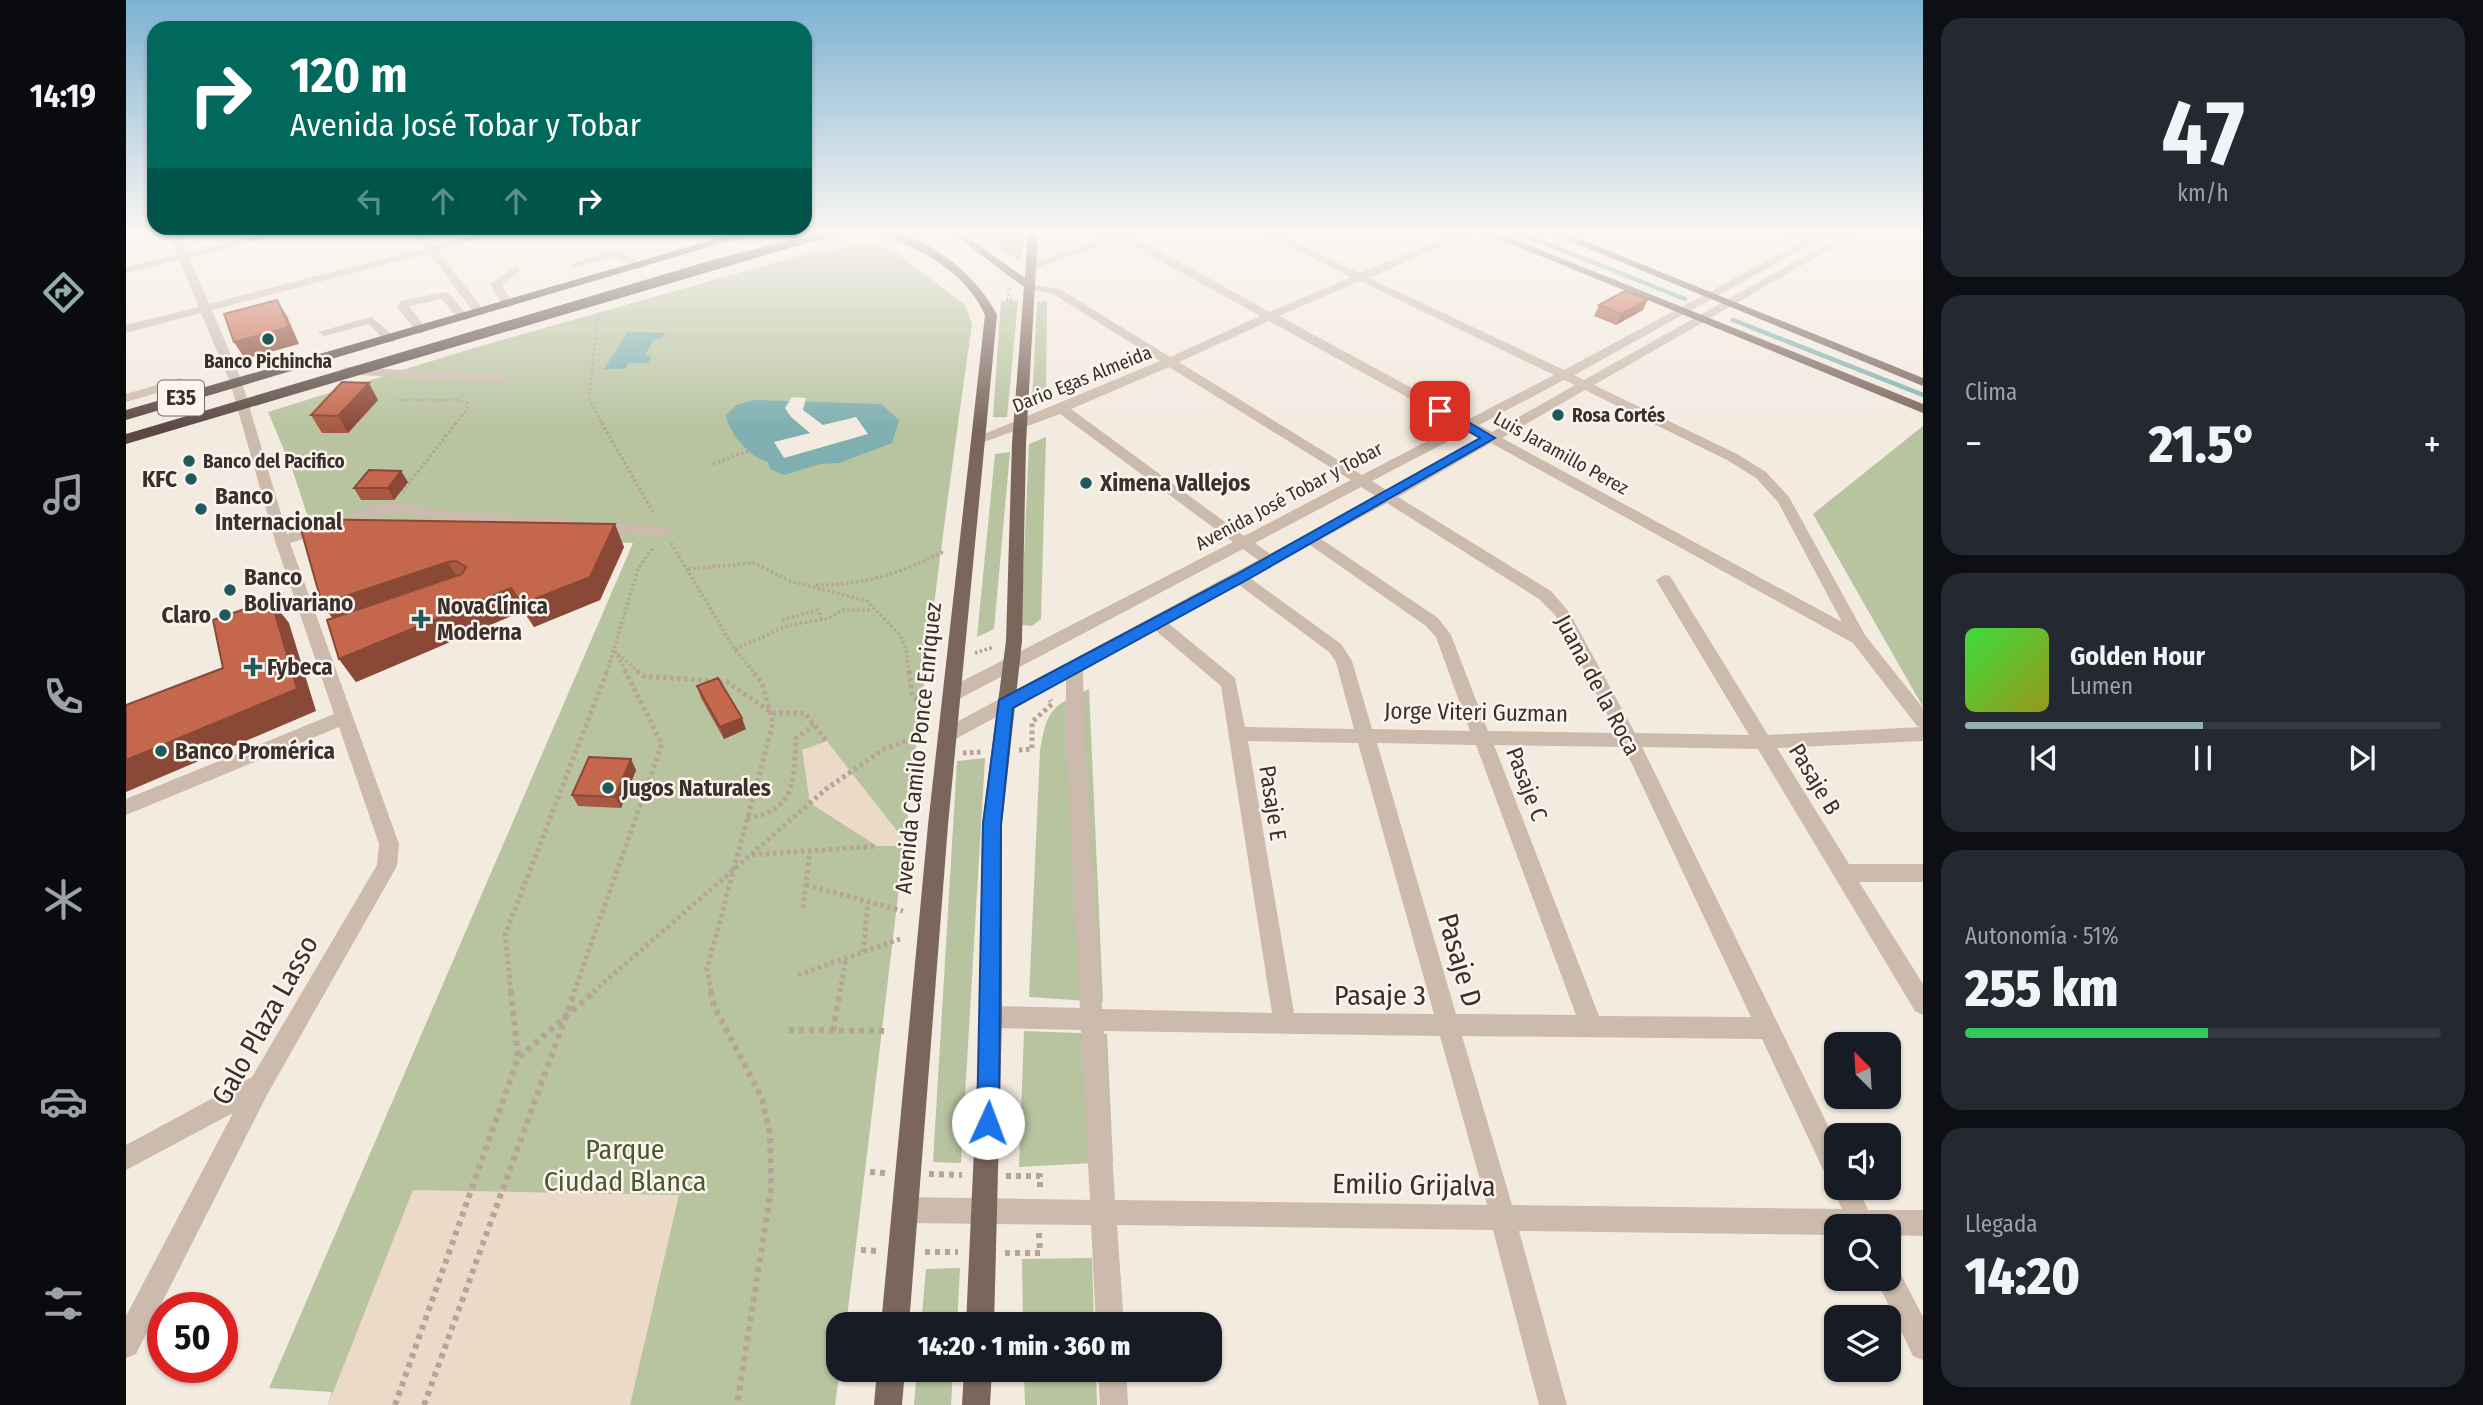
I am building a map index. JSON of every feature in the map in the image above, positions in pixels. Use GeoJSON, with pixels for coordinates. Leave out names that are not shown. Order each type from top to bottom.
{"type":"FeatureCollection","features":[{"type":"Feature","properties":{"kind":"highway","name":"E35"},"geometry":{"type":"LineString","coordinates":[[126,415],[534,298]]}},
{"type":"Feature","properties":{"kind":"highway","name":"E35"},"geometry":{"type":"LineString","coordinates":[[126,439],[346,371],[605,298]]}},
{"type":"Feature","properties":{"kind":"main road","name":"Avenida Camilo Ponce Enriquez"},"geometry":{"type":"LineString","coordinates":[[896,1312],[946,745],[991,315],[985,298]]}},
{"type":"Feature","properties":{"kind":"main road"},"geometry":{"type":"LineString","coordinates":[[981,1312],[991,1017],[992,824],[1014,641],[1029,298]]}},
{"type":"Feature","properties":{"kind":"main road"},"geometry":{"type":"LineString","coordinates":[[1650,298],[1923,408]]}},
{"type":"Feature","properties":{"kind":"main road"},"geometry":{"type":"LineString","coordinates":[[1720,298],[1923,382]]}},
{"type":"Feature","properties":{"kind":"main road"},"geometry":{"type":"LineString","coordinates":[[888,1405],[890,1382]]}},
{"type":"Feature","properties":{"kind":"main road"},"geometry":{"type":"LineString","coordinates":[[976,1405],[977,1382]]}},
{"type":"Feature","properties":{"kind":"street","name":"Galo Plaza Lasso"},"geometry":{"type":"LineString","coordinates":[[126,1344],[260,1085],[387,866],[390,855],[389,844],[346,717],[326,641],[282,541],[240,404],[236,382],[201,298]]}},
{"type":"Feature","properties":{"kind":"street"},"geometry":{"type":"LineString","coordinates":[[126,329],[245,298]]}},
{"type":"Feature","properties":{"kind":"street"},"geometry":{"type":"LineString","coordinates":[[421,330],[403,307],[405,303],[432,298]]}},
{"type":"Feature","properties":{"kind":"street"},"geometry":{"type":"LineString","coordinates":[[447,298],[463,318]]}},
{"type":"Feature","properties":{"kind":"street"},"geometry":{"type":"LineString","coordinates":[[469,298],[480,313]]}},
{"type":"Feature","properties":{"kind":"street"},"geometry":{"type":"LineString","coordinates":[[504,298],[508,305]]}},
{"type":"Feature","properties":{"kind":"street","name":"Juana de la Roca"},"geometry":{"type":"LineString","coordinates":[[1067,298],[1545,595],[1561,612],[1629,739],[1824,1144]]}},
{"type":"Feature","properties":{"kind":"street","name":"Luis Jaramillo Perez"},"geometry":{"type":"LineString","coordinates":[[1237,298],[1859,639],[1923,721]]}},
{"type":"Feature","properties":{"kind":"street","name":"Dario Egas Almeida"},"geometry":{"type":"LineString","coordinates":[[979,439],[1062,409],[1313,298]]}},
{"type":"Feature","properties":{"kind":"street"},"geometry":{"type":"LineString","coordinates":[[1401,298],[1564,374],[1732,457],[1760,475],[1784,500],[1859,639]]}},
{"type":"Feature","properties":{"kind":"street","name":"Avenida José Tobar y Tobar"},"geometry":{"type":"LineString","coordinates":[[953,694],[1564,374],[1701,298]]}},
{"type":"Feature","properties":{"kind":"street"},"geometry":{"type":"LineString","coordinates":[[946,745],[1005,704],[1240,578],[1587,386],[1735,298]]}},
{"type":"Feature","properties":{"kind":"street"},"geometry":{"type":"LineString","coordinates":[[324,332],[371,320],[390,339]]}},
{"type":"Feature","properties":{"kind":"street"},"geometry":{"type":"LineString","coordinates":[[346,371],[503,379]]}},
{"type":"Feature","properties":{"kind":"street"},"geometry":{"type":"LineString","coordinates":[[126,398],[180,382]]}},
{"type":"Feature","properties":{"kind":"street"},"geometry":{"type":"LineString","coordinates":[[1062,409],[1269,561]]}},
{"type":"Feature","properties":{"kind":"street"},"geometry":{"type":"LineString","coordinates":[[282,541],[391,507],[440,515],[664,531]]}},
{"type":"Feature","properties":{"kind":"street","name":"Pasaje C"},"geometry":{"type":"LineString","coordinates":[[1310,538],[1432,622],[1443,635],[1592,1027]]}},
{"type":"Feature","properties":{"kind":"street","name":"Pasaje D"},"geometry":{"type":"LineString","coordinates":[[1240,578],[1335,648],[1345,661],[1503,1218],[1553,1405]]}},
{"type":"Feature","properties":{"kind":"street","name":"Pasaje B"},"geometry":{"type":"LineString","coordinates":[[1664,580],[1923,1004]]}},
{"type":"Feature","properties":{"kind":"street","name":"Pasaje E"},"geometry":{"type":"LineString","coordinates":[[1156,622],[1229,682],[1285,1024]]}},
{"type":"Feature","properties":{"kind":"street"},"geometry":{"type":"LineString","coordinates":[[1074,668],[1075,740],[1094,1021],[1109,1312]]}},
{"type":"Feature","properties":{"kind":"street"},"geometry":{"type":"LineString","coordinates":[[126,807],[346,717]]}},
{"type":"Feature","properties":{"kind":"street","name":"Jorge Viteri Guzman"},"geometry":{"type":"LineString","coordinates":[[1237,734],[1765,742],[1923,734]]}},
{"type":"Feature","properties":{"kind":"street"},"geometry":{"type":"LineString","coordinates":[[1843,873],[1923,873]]}},
{"type":"Feature","properties":{"kind":"street","name":"Pasaje 3"},"geometry":{"type":"LineString","coordinates":[[991,1017],[1285,1024],[1768,1028]]}},
{"type":"Feature","properties":{"kind":"street"},"geometry":{"type":"LineString","coordinates":[[126,1158],[260,1085]]}},
{"type":"Feature","properties":{"kind":"street","name":"Emilio Grijalva"},"geometry":{"type":"LineString","coordinates":[[905,1210],[1824,1223]]}},
{"type":"Feature","properties":{"kind":"street","name":"Emilio Grijalva"},"geometry":{"type":"LineString","coordinates":[[1901,1223],[1923,1223]]}},
{"type":"Feature","properties":{"kind":"street"},"geometry":{"type":"LineString","coordinates":[[1896,1291],[1923,1346]]}},
{"type":"Feature","properties":{"kind":"street"},"geometry":{"type":"LineString","coordinates":[[1113,1382],[1114,1405]]}},
{"type":"Feature","properties":{"kind":"path"},"geometry":{"type":"LineString","coordinates":[[600,299],[589,399],[735,650],[762,682],[772,713],[773,723],[707,969],[714,1006],[762,1098],[770,1135],[771,1189],[737,1405]]}},
{"type":"Feature","properties":{"kind":"path"},"geometry":{"type":"LineString","coordinates":[[391,507],[468,408],[467,402],[459,400],[396,400]]}},
{"type":"Feature","properties":{"kind":"path"},"geometry":{"type":"LineString","coordinates":[[713,464],[748,451]]}},
{"type":"Feature","properties":{"kind":"path"},"geometry":{"type":"LineString","coordinates":[[395,1405],[519,1058],[505,935],[615,651],[638,569],[664,531]]}},
{"type":"Feature","properties":{"kind":"path"},"geometry":{"type":"LineString","coordinates":[[811,585],[841,587],[865,584],[920,564],[945,551]]}},
{"type":"Feature","properties":{"kind":"path"},"geometry":{"type":"LineString","coordinates":[[688,569],[754,563],[772,574],[867,601],[873,610],[895,627],[903,639],[911,663],[911,693],[926,712]]}},
{"type":"Feature","properties":{"kind":"path"},"geometry":{"type":"LineString","coordinates":[[782,620],[818,610],[821,611],[822,620]]}},
{"type":"Feature","properties":{"kind":"path"},"geometry":{"type":"LineString","coordinates":[[735,650],[789,625],[822,620],[843,610],[873,610]]}},
{"type":"Feature","properties":{"kind":"path"},"geometry":{"type":"LineString","coordinates":[[957,659],[1014,641]]}},
{"type":"Feature","properties":{"kind":"path"},"geometry":{"type":"LineString","coordinates":[[615,651],[643,677],[727,682],[772,713],[805,713],[827,741]]}},
{"type":"Feature","properties":{"kind":"path"},"geometry":{"type":"LineString","coordinates":[[424,1405],[566,1017],[662,744],[615,651]]}},
{"type":"Feature","properties":{"kind":"path"},"geometry":{"type":"LineString","coordinates":[[747,818],[759,818],[776,811],[790,796],[796,738],[814,725]]}},
{"type":"Feature","properties":{"kind":"path"},"geometry":{"type":"LineString","coordinates":[[519,1058],[732,871],[864,760],[911,737],[923,735]]}},
{"type":"Feature","properties":{"kind":"path"},"geometry":{"type":"LineString","coordinates":[[946,745],[1000,752],[1032,748]]}},
{"type":"Feature","properties":{"kind":"path"},"geometry":{"type":"LineString","coordinates":[[751,855],[877,846]]}},
{"type":"Feature","properties":{"kind":"path"},"geometry":{"type":"LineString","coordinates":[[803,908],[810,851]]}},
{"type":"Feature","properties":{"kind":"path"},"geometry":{"type":"LineString","coordinates":[[806,885],[903,911]]}},
{"type":"Feature","properties":{"kind":"path"},"geometry":{"type":"LineString","coordinates":[[863,952],[868,902]]}},
{"type":"Feature","properties":{"kind":"path"},"geometry":{"type":"LineString","coordinates":[[798,975],[900,939]]}},
{"type":"Feature","properties":{"kind":"path"},"geometry":{"type":"LineString","coordinates":[[833,1031],[846,958]]}},
{"type":"Feature","properties":{"kind":"path"},"geometry":{"type":"LineString","coordinates":[[789,1030],[887,1031]]}},
{"type":"Feature","properties":{"kind":"path"},"geometry":{"type":"LineString","coordinates":[[987,1176],[1040,1176]]}},
{"type":"Feature","properties":{"kind":"path"},"geometry":{"type":"LineString","coordinates":[[861,1250],[1040,1253]]}},
{"type":"Feature","properties":{"kind":"green space","name":"Parque Ciudad Blanca"},"geometry":{"type":"Polygon","coordinates":[[[652,298],[955,298],[965,305],[972,324],[922,699],[848,1312],[826,1312],[826,1382],[838,1382],[835,1405],[328,1405],[332,1392],[269,1388],[633,543],[314,535],[292,469],[268,412],[467,350],[652,298]]]}},
{"type":"Feature","properties":{"kind":"green space"},"geometry":{"type":"Polygon","coordinates":[[[1001,301],[1018,301],[1007,417],[993,417],[1001,301]]]}},
{"type":"Feature","properties":{"kind":"green space"},"geometry":{"type":"Polygon","coordinates":[[[1047,301],[1046,396],[1032,401],[1037,302],[1047,301]]]}},
{"type":"Feature","properties":{"kind":"green space"},"geometry":{"type":"Polygon","coordinates":[[[1923,426],[1923,707],[1813,514],[1923,426]]]}},
{"type":"Feature","properties":{"kind":"green space"},"geometry":{"type":"Polygon","coordinates":[[[1046,437],[1041,619],[1032,626],[1021,625],[1029,444],[1046,437]]]}},
{"type":"Feature","properties":{"kind":"green space"},"geometry":{"type":"Polygon","coordinates":[[[1010,452],[994,629],[977,637],[995,454],[1010,452]]]}},
{"type":"Feature","properties":{"kind":"green space"},"geometry":{"type":"Polygon","coordinates":[[[1089,689],[1103,1002],[1029,997],[1042,738],[1053,711],[1089,689]]]}},
{"type":"Feature","properties":{"kind":"green space"},"geometry":{"type":"Polygon","coordinates":[[[985,758],[961,1163],[933,1162],[957,761],[985,758]]]}},
{"type":"Feature","properties":{"kind":"green space"},"geometry":{"type":"Polygon","coordinates":[[[1024,1031],[1107,1034],[1113,1162],[1019,1167],[1024,1031]]]}},
{"type":"Feature","properties":{"kind":"green space"},"geometry":{"type":"Polygon","coordinates":[[[1092,1258],[1094,1312],[1023,1312],[1022,1259],[1092,1258]]]}},
{"type":"Feature","properties":{"kind":"green space"},"geometry":{"type":"Polygon","coordinates":[[[960,1268],[958,1312],[922,1312],[926,1269],[960,1268]]]}},
{"type":"Feature","properties":{"kind":"green space"},"geometry":{"type":"Polygon","coordinates":[[[916,1382],[952,1382],[951,1405],[914,1405],[916,1382]]]}},
{"type":"Feature","properties":{"kind":"green space"},"geometry":{"type":"Polygon","coordinates":[[[1024,1382],[1096,1382],[1097,1405],[1025,1405],[1024,1382]]]}},
{"type":"Feature","properties":{"kind":"shaded area"},"geometry":{"type":"Polygon","coordinates":[[[827,741],[909,846],[877,846],[810,803],[802,750],[827,741]]]}},
{"type":"Feature","properties":{"kind":"shaded area"},"geometry":{"type":"Polygon","coordinates":[[[413,1190],[679,1195],[630,1405],[328,1405],[413,1190]]]}},
{"type":"Feature","properties":{"kind":"water"},"geometry":{"type":"Polygon","coordinates":[[[628,332],[665,333],[661,339],[654,339],[645,355],[652,356],[648,363],[629,363],[625,369],[604,369],[628,332]]]}},
{"type":"Feature","properties":{"kind":"water"},"geometry":{"type":"Polygon","coordinates":[[[753,400],[881,404],[899,420],[892,443],[839,463],[820,464],[784,475],[770,469],[768,462],[748,450],[736,437],[728,422],[726,415],[737,405],[753,400]]]}},
{"type":"Feature","properties":{"kind":"pier"},"geometry":{"type":"Polygon","coordinates":[[[792,397],[806,398],[803,410],[823,425],[856,417],[868,434],[784,458],[774,442],[810,433],[791,417],[785,408],[792,397]]]}},
{"type":"Feature","properties":{"kind":"building"},"geometry":{"type":"Polygon","coordinates":[[[1613,298],[1648,299],[1621,314],[1599,305],[1613,298]]]}},
{"type":"Feature","properties":{"kind":"building"},"geometry":{"type":"Polygon","coordinates":[[[277,300],[289,327],[234,342],[224,314],[277,300]]]}},
{"type":"Feature","properties":{"kind":"building"},"geometry":{"type":"Polygon","coordinates":[[[342,382],[369,383],[338,416],[311,415],[342,382]]]}},
{"type":"Feature","properties":{"kind":"building"},"geometry":{"type":"Polygon","coordinates":[[[369,470],[401,471],[388,488],[354,488],[369,470]]]}},
{"type":"Feature","properties":{"kind":"building","name":"NovaClínica Moderna"},"geometry":{"type":"Polygon","coordinates":[[[298,519],[615,524],[590,577],[522,604],[511,588],[339,659],[327,620],[462,574],[466,567],[456,561],[448,562],[322,604],[298,519]]]}},
{"type":"Feature","properties":{"kind":"building"},"geometry":{"type":"Polygon","coordinates":[[[271,600],[297,689],[126,760],[126,705],[223,668],[213,620],[271,600]]]}},
{"type":"Feature","properties":{"kind":"building"},"geometry":{"type":"Polygon","coordinates":[[[718,678],[742,718],[720,727],[697,686],[718,678]]]}},
{"type":"Feature","properties":{"kind":"building"},"geometry":{"type":"Polygon","coordinates":[[[589,757],[631,759],[615,797],[572,795],[589,757]]]}},
{"type":"Feature","properties":{"kind":"waterway"},"geometry":{"type":"LineString","coordinates":[[1733,320],[1923,395]]}},
{"type":"Feature","properties":{"kind":"place","name":"Banco Pichincha"},"geometry":{"type":"Point","coordinates":[268,339]}},
{"type":"Feature","properties":{"kind":"place","name":"Rosa Cortés"},"geometry":{"type":"Point","coordinates":[1558,415]}},
{"type":"Feature","properties":{"kind":"place","name":"Banco del Pacifico"},"geometry":{"type":"Point","coordinates":[189,461]}},
{"type":"Feature","properties":{"kind":"place","name":"KFC"},"geometry":{"type":"Point","coordinates":[191,479]}},
{"type":"Feature","properties":{"kind":"place","name":"Ximena Vallejos"},"geometry":{"type":"Point","coordinates":[1086,483]}},
{"type":"Feature","properties":{"kind":"place","name":"Banco Internacional"},"geometry":{"type":"Point","coordinates":[201,509]}},
{"type":"Feature","properties":{"kind":"place","name":"Banco Bolivariano"},"geometry":{"type":"Point","coordinates":[230,590]}},
{"type":"Feature","properties":{"kind":"place","name":"Claro"},"geometry":{"type":"Point","coordinates":[225,615]}},
{"type":"Feature","properties":{"kind":"place","name":"NovaClínica Moderna"},"geometry":{"type":"Point","coordinates":[421,619]}},
{"type":"Feature","properties":{"kind":"place","name":"Fybeca"},"geometry":{"type":"Point","coordinates":[253,667]}},
{"type":"Feature","properties":{"kind":"place","name":"Banco Promérica"},"geometry":{"type":"Point","coordinates":[161,751]}},
{"type":"Feature","properties":{"kind":"place","name":"Jugos Naturales"},"geometry":{"type":"Point","coordinates":[608,788]}},
{"type":"Feature","properties":{"kind":"route"},"geometry":{"type":"LineString","coordinates":[[988,1123],[992,824],[1005,704],[1240,578],[1489,438],[1440,411]]}}]}
